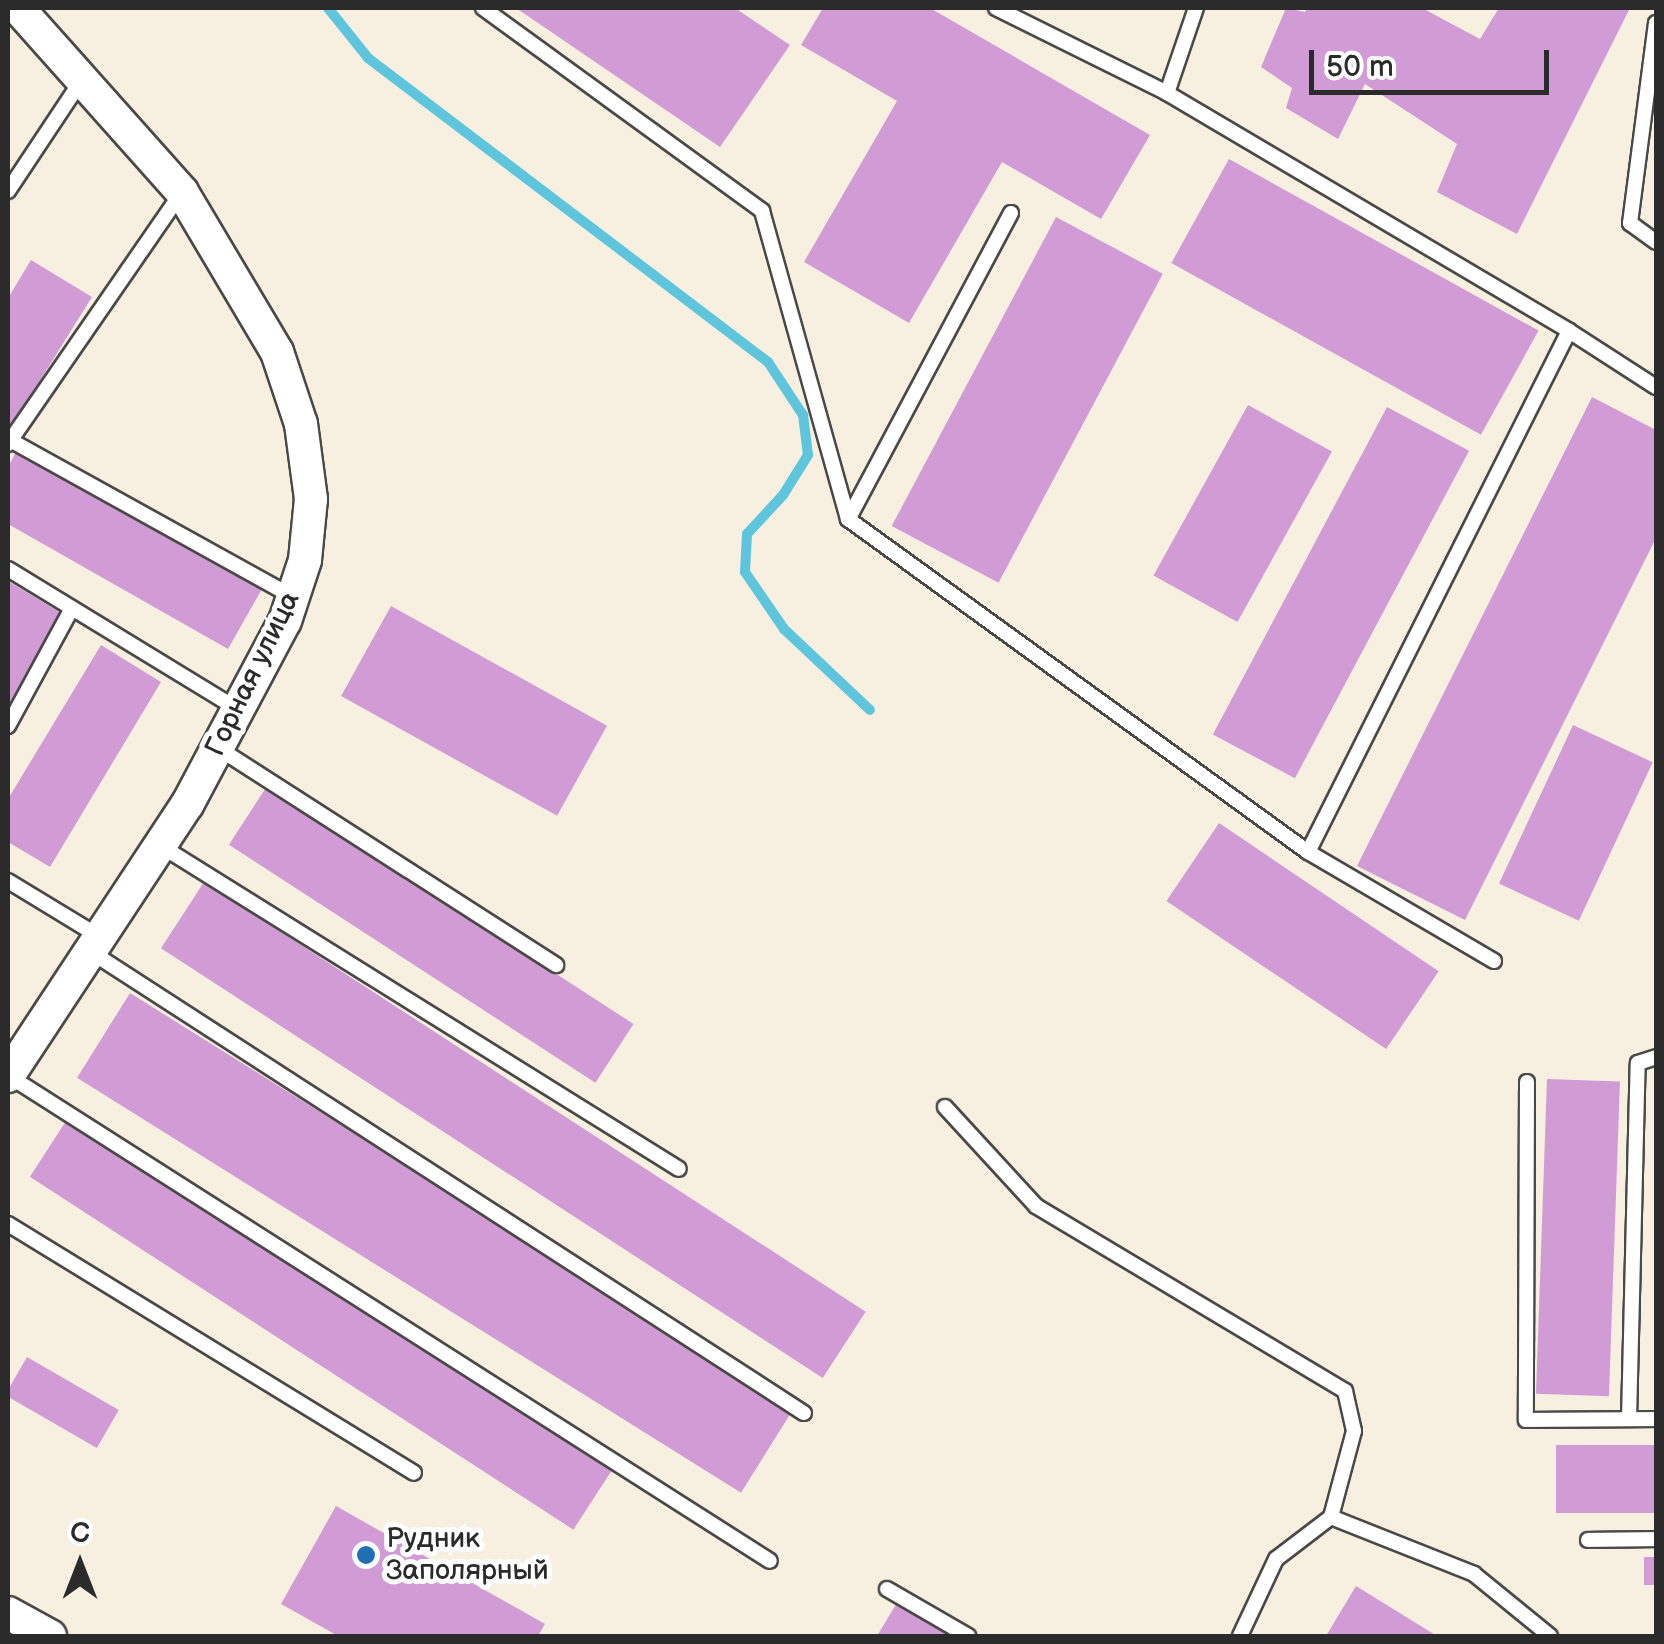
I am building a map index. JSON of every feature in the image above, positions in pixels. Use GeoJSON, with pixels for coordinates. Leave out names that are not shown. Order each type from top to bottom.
{"type":"FeatureCollection","features":[{"type":"Feature","properties":{"kind":"street","name":"Горная улица"},"geometry":{"type":"LineString","coordinates":[[8,1076],[160,845],[238,710],[293,596],[305,560],[311,499],[301,424],[277,352],[182,192],[83,77],[16,8]]}},
{"type":"Feature","properties":{"kind":"street"},"geometry":{"type":"LineString","coordinates":[[8,1612],[50,1636]]}},
{"type":"Feature","properties":{"kind":"lane"},"geometry":{"type":"LineString","coordinates":[[8,16],[16,8]]}},
{"type":"Feature","properties":{"kind":"lane"},"geometry":{"type":"LineString","coordinates":[[483,8],[762,212],[848,519],[1308,852],[1494,961]]}},
{"type":"Feature","properties":{"kind":"lane"},"geometry":{"type":"LineString","coordinates":[[996,8],[1167,93],[1656,386]]}},
{"type":"Feature","properties":{"kind":"lane"},"geometry":{"type":"LineString","coordinates":[[1167,93],[1196,8]]}},
{"type":"Feature","properties":{"kind":"lane"},"geometry":{"type":"LineString","coordinates":[[1656,23],[1630,223],[1656,242]]}},
{"type":"Feature","properties":{"kind":"lane"},"geometry":{"type":"LineString","coordinates":[[8,190],[83,77]]}},
{"type":"Feature","properties":{"kind":"lane"},"geometry":{"type":"LineString","coordinates":[[182,192],[9,442],[293,596]]}},
{"type":"Feature","properties":{"kind":"lane"},"geometry":{"type":"LineString","coordinates":[[848,519],[1011,212]]}},
{"type":"Feature","properties":{"kind":"lane"},"geometry":{"type":"LineString","coordinates":[[1308,852],[1569,331]]}},
{"type":"Feature","properties":{"kind":"lane"},"geometry":{"type":"LineString","coordinates":[[8,569],[238,710]]}},
{"type":"Feature","properties":{"kind":"lane"},"geometry":{"type":"LineString","coordinates":[[8,726],[72,608]]}},
{"type":"Feature","properties":{"kind":"lane"},"geometry":{"type":"LineString","coordinates":[[218,748],[556,965]]}},
{"type":"Feature","properties":{"kind":"lane"},"geometry":{"type":"LineString","coordinates":[[160,845],[679,1169]]}},
{"type":"Feature","properties":{"kind":"lane"},"geometry":{"type":"LineString","coordinates":[[8,880],[95,944],[804,1414]]}},
{"type":"Feature","properties":{"kind":"lane"},"geometry":{"type":"LineString","coordinates":[[1629,1420],[1638,1063],[1656,1057]]}},
{"type":"Feature","properties":{"kind":"lane"},"geometry":{"type":"LineString","coordinates":[[8,1076],[770,1561]]}},
{"type":"Feature","properties":{"kind":"lane"},"geometry":{"type":"LineString","coordinates":[[1526,1082],[1526,1420],[1656,1419]]}},
{"type":"Feature","properties":{"kind":"lane"},"geometry":{"type":"LineString","coordinates":[[945,1107],[1036,1206],[1345,1392],[1354,1431],[1331,1517],[1276,1558],[1240,1636]]}},
{"type":"Feature","properties":{"kind":"lane"},"geometry":{"type":"LineString","coordinates":[[8,1224],[414,1472]]}},
{"type":"Feature","properties":{"kind":"lane"},"geometry":{"type":"LineString","coordinates":[[1331,1517],[1474,1574],[1550,1636]]}},
{"type":"Feature","properties":{"kind":"lane"},"geometry":{"type":"LineString","coordinates":[[1588,1540],[1656,1539]]}},
{"type":"Feature","properties":{"kind":"lane"},"geometry":{"type":"LineString","coordinates":[[887,1588],[968,1636]]}},
{"type":"Feature","properties":{"kind":"building"},"geometry":{"type":"Polygon","coordinates":[[[516,8],[735,8],[790,45],[720,147],[516,8]]]}},
{"type":"Feature","properties":{"kind":"building"},"geometry":{"type":"Polygon","coordinates":[[[823,8],[930,8],[1150,135],[1101,219],[1002,162],[909,323],[804,262],[897,101],[801,45],[823,8]]]}},
{"type":"Feature","properties":{"kind":"building"},"geometry":{"type":"Polygon","coordinates":[[[1286,8],[1305,12],[1307,8],[1422,8],[1480,39],[1499,8],[1630,8],[1517,234],[1437,192],[1457,144],[1365,84],[1338,139],[1286,108],[1292,88],[1261,67],[1286,8]]]}},
{"type":"Feature","properties":{"kind":"building"},"geometry":{"type":"Polygon","coordinates":[[[1229,159],[1539,331],[1481,435],[1171,263],[1229,159]]]}},
{"type":"Feature","properties":{"kind":"building"},"geometry":{"type":"Polygon","coordinates":[[[1056,217],[1163,274],[999,583],[892,526],[1056,217]]]}},
{"type":"Feature","properties":{"kind":"building"},"geometry":{"type":"Polygon","coordinates":[[[31,260],[92,297],[8,432],[8,298],[31,260]]]}},
{"type":"Feature","properties":{"kind":"building"},"geometry":{"type":"Polygon","coordinates":[[[1592,397],[1656,430],[1656,538],[1465,920],[1357,866],[1592,397]]]}},
{"type":"Feature","properties":{"kind":"building"},"geometry":{"type":"Polygon","coordinates":[[[1248,405],[1332,452],[1237,622],[1153,576],[1248,405]]]}},
{"type":"Feature","properties":{"kind":"building"},"geometry":{"type":"Polygon","coordinates":[[[1387,407],[1469,451],[1295,778],[1213,735],[1387,407]]]}},
{"type":"Feature","properties":{"kind":"building"},"geometry":{"type":"Polygon","coordinates":[[[17,450],[262,589],[228,649],[8,524],[8,467],[17,450]]]}},
{"type":"Feature","properties":{"kind":"building"},"geometry":{"type":"Polygon","coordinates":[[[8,581],[61,613],[8,706],[8,581]]]}},
{"type":"Feature","properties":{"kind":"building"},"geometry":{"type":"Polygon","coordinates":[[[391,606],[607,726],[557,816],[341,696],[391,606]]]}},
{"type":"Feature","properties":{"kind":"building"},"geometry":{"type":"Polygon","coordinates":[[[101,645],[161,682],[50,867],[8,842],[8,799],[101,645]]]}},
{"type":"Feature","properties":{"kind":"building"},"geometry":{"type":"Polygon","coordinates":[[[1573,725],[1653,762],[1579,921],[1499,884],[1573,725]]]}},
{"type":"Feature","properties":{"kind":"building"},"geometry":{"type":"Polygon","coordinates":[[[267,786],[633,1024],[595,1083],[229,845],[267,786]]]}},
{"type":"Feature","properties":{"kind":"building"},"geometry":{"type":"Polygon","coordinates":[[[1219,823],[1439,971],[1386,1049],[1166,901],[1219,823]]]}},
{"type":"Feature","properties":{"kind":"building"},"geometry":{"type":"Polygon","coordinates":[[[204,882],[866,1312],[823,1378],[161,948],[204,882]]]}},
{"type":"Feature","properties":{"kind":"building"},"geometry":{"type":"Polygon","coordinates":[[[130,993],[794,1408],[741,1493],[77,1078],[130,993]]]}},
{"type":"Feature","properties":{"kind":"building"},"geometry":{"type":"Polygon","coordinates":[[[1547,1079],[1620,1082],[1609,1396],[1536,1394],[1547,1079]]]}},
{"type":"Feature","properties":{"kind":"building"},"geometry":{"type":"Polygon","coordinates":[[[68,1118],[611,1471],[573,1530],[30,1177],[68,1118]]]}},
{"type":"Feature","properties":{"kind":"building"},"geometry":{"type":"Polygon","coordinates":[[[27,1357],[119,1410],[97,1448],[8,1397],[27,1357]]]}},
{"type":"Feature","properties":{"kind":"building"},"geometry":{"type":"Polygon","coordinates":[[[1556,1445],[1656,1445],[1656,1513],[1556,1513],[1556,1445]]]}},
{"type":"Feature","properties":{"kind":"building","name":"Рудник Заполярный"},"geometry":{"type":"Polygon","coordinates":[[[336,1506],[545,1624],[538,1636],[338,1636],[281,1604],[336,1506]]]}},
{"type":"Feature","properties":{"kind":"building"},"geometry":{"type":"Polygon","coordinates":[[[1644,1557],[1656,1557],[1656,1585],[1644,1585],[1644,1557]]]}},
{"type":"Feature","properties":{"kind":"building"},"geometry":{"type":"Polygon","coordinates":[[[1356,1586],[1437,1636],[1326,1636],[1356,1586]]]}},
{"type":"Feature","properties":{"kind":"building"},"geometry":{"type":"Polygon","coordinates":[[[898,1601],[959,1636],[877,1636],[898,1601]]]}},
{"type":"Feature","properties":{"kind":"waterway"},"geometry":{"type":"LineString","coordinates":[[328,8],[368,58],[768,362],[803,415],[808,455],[783,495],[747,534],[745,572],[784,629],[870,710]]}},
{"type":"Feature","properties":{"kind":"place","name":"Рудник Заполярный"},"geometry":{"type":"Point","coordinates":[366,1555]}}]}
